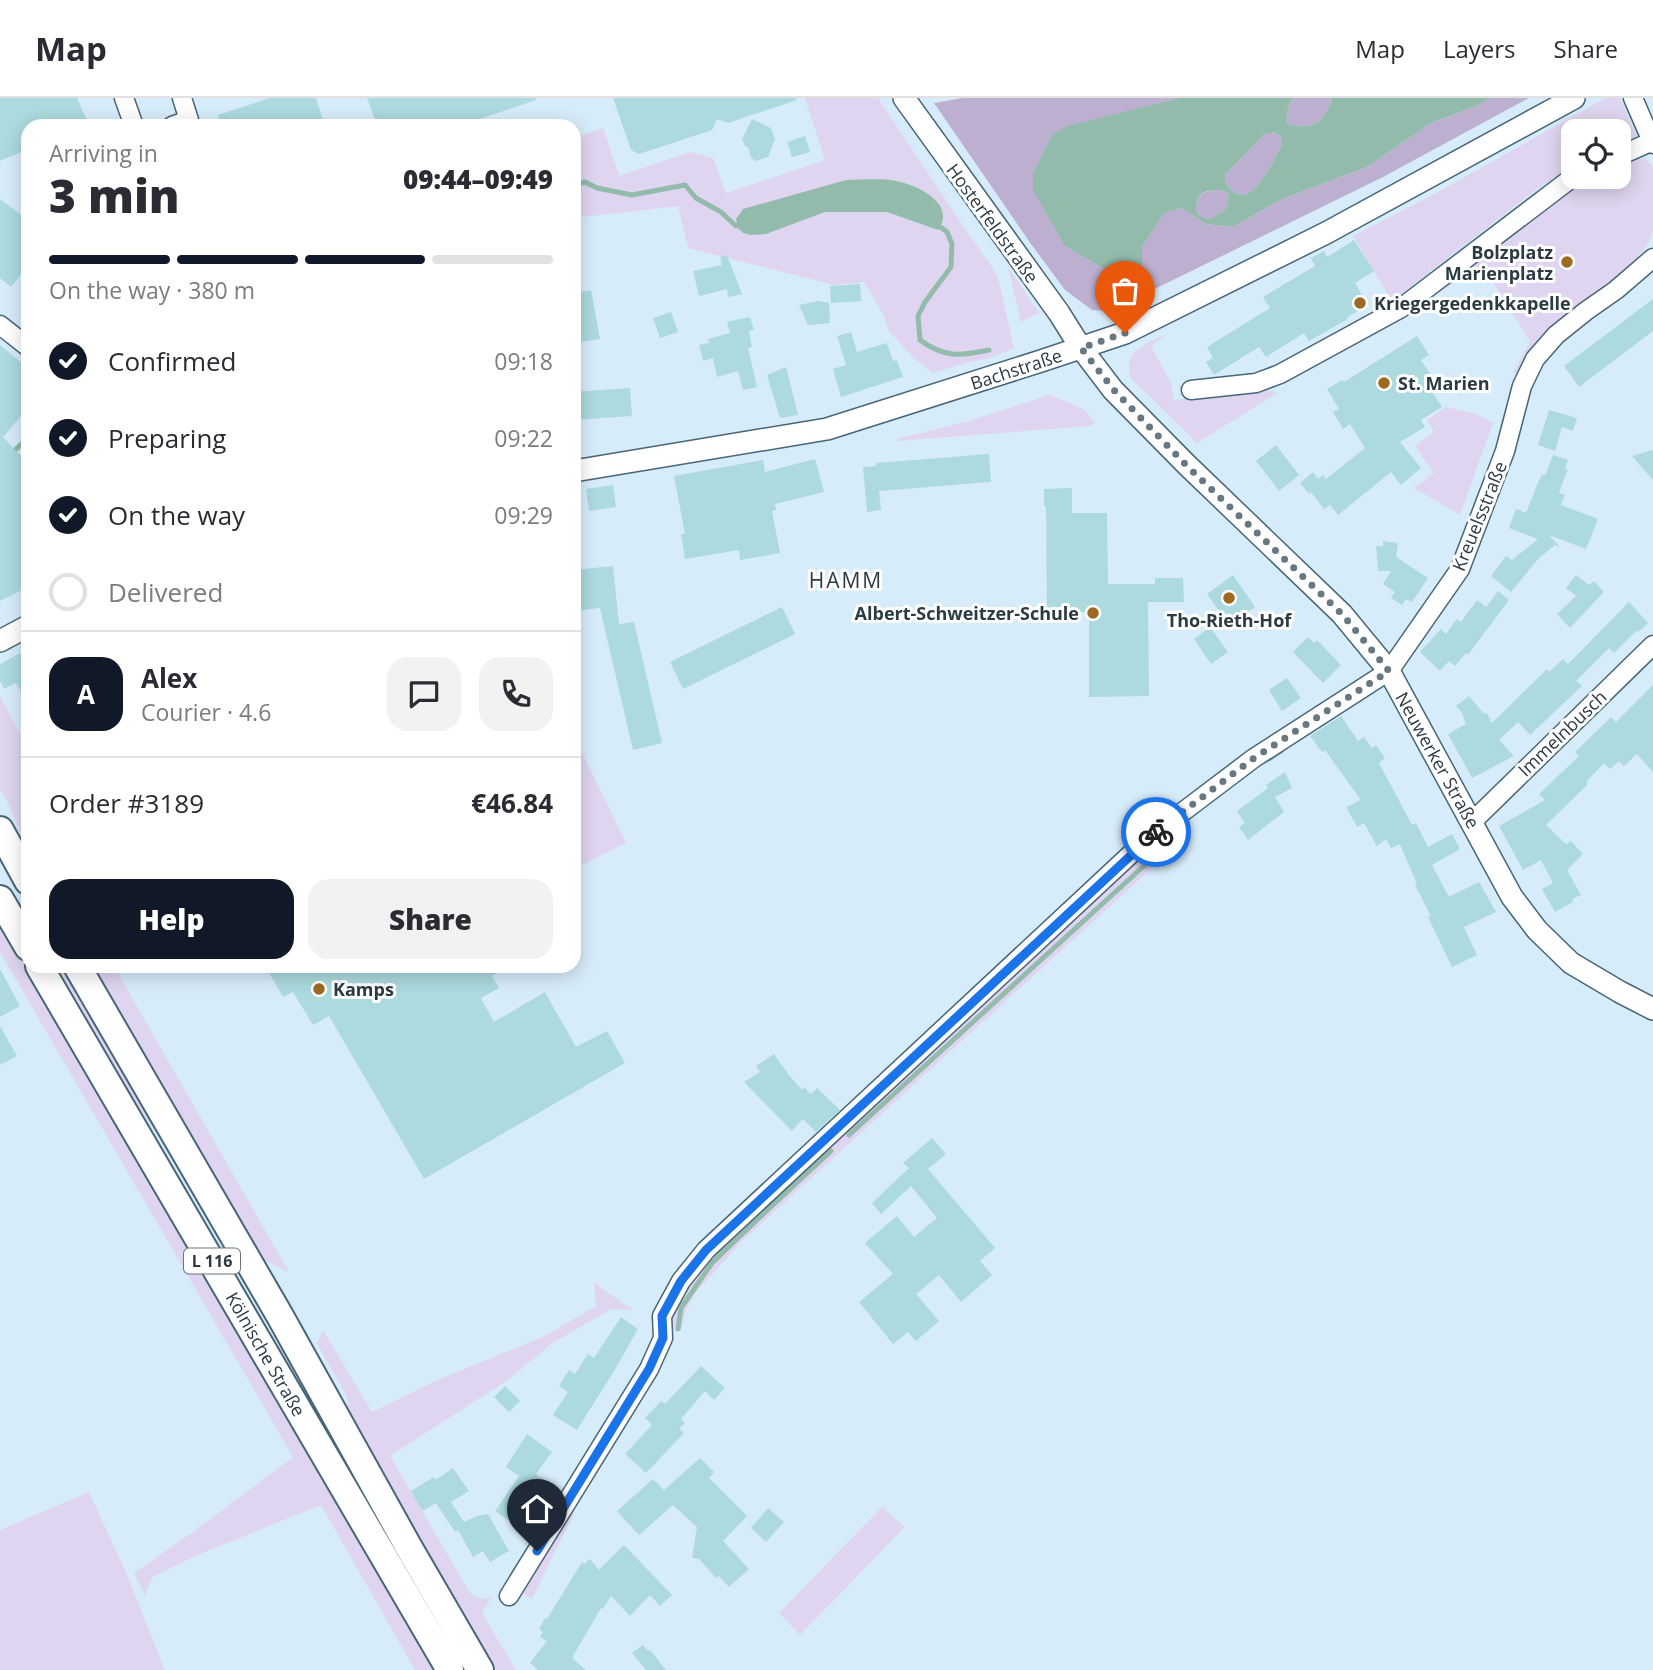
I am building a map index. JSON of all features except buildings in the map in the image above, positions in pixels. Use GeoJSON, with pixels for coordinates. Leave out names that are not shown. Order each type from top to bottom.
{"type":"FeatureCollection","features":[{"type":"Feature","properties":{"kind":"main road"},"geometry":{"type":"LineString","coordinates":[[0,830],[21,868]]}},
{"type":"Feature","properties":{"kind":"main road"},"geometry":{"type":"LineString","coordinates":[[0,899],[21,935]]}},
{"type":"Feature","properties":{"kind":"main road","name":"Kölnische Straße"},"geometry":{"type":"LineString","coordinates":[[43,973],[450,1670]]}},
{"type":"Feature","properties":{"kind":"main road","name":"Kölnische Straße"},"geometry":{"type":"LineString","coordinates":[[81,973],[280,1316],[480,1670]]}},
{"type":"Feature","properties":{"kind":"street"},"geometry":{"type":"LineString","coordinates":[[124,98],[132,119]]}},
{"type":"Feature","properties":{"kind":"street"},"geometry":{"type":"LineString","coordinates":[[181,98],[189,119]]}},
{"type":"Feature","properties":{"kind":"street","name":"Hosterfeldstraße"},"geometry":{"type":"LineString","coordinates":[[904,98],[1059,313],[1081,348]]}},
{"type":"Feature","properties":{"kind":"street","name":"Bachstraße"},"geometry":{"type":"LineString","coordinates":[[581,470],[827,429],[1125,333],[1348,222],[1574,98]]}},
{"type":"Feature","properties":{"kind":"street"},"geometry":{"type":"LineString","coordinates":[[1631,151],[1652,142],[1633,98]]}},
{"type":"Feature","properties":{"kind":"street"},"geometry":{"type":"LineString","coordinates":[[1191,390],[1256,383],[1280,374],[1401,308],[1561,186]]}},
{"type":"Feature","properties":{"kind":"street","name":"Kreuelsstraße"},"geometry":{"type":"LineString","coordinates":[[509,1596],[649,1369],[663,1338],[662,1316],[681,1281],[706,1250],[1147,839],[1254,758],[1389,671],[1460,569],[1505,451],[1522,386],[1535,359],[1556,335],[1653,260]]}},
{"type":"Feature","properties":{"kind":"street"},"geometry":{"type":"LineString","coordinates":[[0,325],[21,342]]}},
{"type":"Feature","properties":{"kind":"street","name":"Neuwerker Straße"},"geometry":{"type":"LineString","coordinates":[[1081,348],[1114,390],[1186,465],[1342,614],[1389,671],[1513,897],[1537,930],[1571,963],[1653,1009]]}},
{"type":"Feature","properties":{"kind":"street"},"geometry":{"type":"LineString","coordinates":[[0,641],[21,630]]}},
{"type":"Feature","properties":{"kind":"street","name":"Immelnbusch"},"geometry":{"type":"LineString","coordinates":[[1472,821],[1653,645]]}},
{"type":"Feature","properties":{"kind":"shaded area"},"geometry":{"type":"Polygon","coordinates":[[[805,98],[878,98],[994,270],[1014,348],[987,359],[933,373],[914,359],[889,331],[883,314],[864,282],[834,285],[688,248],[678,206],[581,217],[581,136],[603,128],[619,176],[690,152],[713,158],[726,193],[825,160],[805,98]],[[846,180],[751,235],[766,234],[825,212],[887,212],[938,230],[925,192],[897,181],[846,180]]]}},
{"type":"Feature","properties":{"kind":"shaded area"},"geometry":{"type":"Polygon","coordinates":[[[963,98],[1179,98],[1068,127],[1052,135],[1065,246],[1109,272],[1110,284],[1142,247],[1163,213],[1181,208],[1206,224],[1233,227],[1282,199],[1367,167],[1431,123],[1479,105],[1490,98],[1529,98],[1383,177],[1105,311],[1092,310],[1065,290],[934,103],[963,98]]]}},
{"type":"Feature","properties":{"kind":"shaded area"},"geometry":{"type":"Polygon","coordinates":[[[1179,98],[1294,98],[1289,105],[1286,120],[1288,124],[1304,126],[1322,119],[1332,98],[1490,98],[1479,105],[1431,123],[1367,167],[1282,199],[1233,227],[1206,224],[1181,208],[1164,213],[1142,247],[1142,269],[1130,289],[1115,295],[1109,272],[1065,246],[1033,190],[1033,174],[1052,135],[1068,126],[1179,98]],[[1274,132],[1265,134],[1225,175],[1229,188],[1236,193],[1243,195],[1250,192],[1269,169],[1282,145],[1282,138],[1274,132]],[[1220,190],[1204,192],[1199,197],[1196,212],[1203,218],[1210,219],[1227,207],[1228,193],[1220,190]]]}},
{"type":"Feature","properties":{"kind":"shaded area"},"geometry":{"type":"Polygon","coordinates":[[[1294,98],[1332,98],[1326,113],[1317,123],[1297,126],[1288,124],[1286,120],[1289,105],[1294,98]]]}},
{"type":"Feature","properties":{"kind":"shaded area"},"geometry":{"type":"Polygon","coordinates":[[[1605,98],[1620,98],[1629,119],[1568,119],[1605,98]]]}},
{"type":"Feature","properties":{"kind":"shaded area"},"geometry":{"type":"Polygon","coordinates":[[[1561,123],[1561,174],[1392,301],[1353,236],[1561,123]]]}},
{"type":"Feature","properties":{"kind":"shaded area"},"geometry":{"type":"Polygon","coordinates":[[[1631,124],[1637,138],[1631,140],[1631,124]]]}},
{"type":"Feature","properties":{"kind":"shaded area"},"geometry":{"type":"Polygon","coordinates":[[[1274,132],[1282,138],[1282,145],[1269,169],[1250,192],[1243,195],[1236,193],[1229,188],[1225,175],[1265,134],[1274,132]]]}},
{"type":"Feature","properties":{"kind":"shaded area"},"geometry":{"type":"Polygon","coordinates":[[[1646,158],[1653,167],[1653,230],[1648,244],[1628,270],[1543,336],[1530,355],[1523,374],[1513,373],[1530,342],[1483,265],[1424,302],[1574,189],[1631,189],[1631,160],[1646,158]]]}},
{"type":"Feature","properties":{"kind":"shaded area"},"geometry":{"type":"Polygon","coordinates":[[[846,180],[890,180],[915,187],[939,204],[943,221],[938,230],[887,212],[825,212],[766,234],[751,235],[738,228],[736,219],[743,209],[846,180]]]}},
{"type":"Feature","properties":{"kind":"shaded area"},"geometry":{"type":"Polygon","coordinates":[[[1220,190],[1228,193],[1227,207],[1210,219],[1203,218],[1196,212],[1199,197],[1204,193],[1220,190]]]}},
{"type":"Feature","properties":{"kind":"shaded area"},"geometry":{"type":"Polygon","coordinates":[[[1008,267],[1039,313],[1021,322],[1008,267]]]}},
{"type":"Feature","properties":{"kind":"shaded area"},"geometry":{"type":"Polygon","coordinates":[[[1168,333],[1151,346],[1171,383],[1174,400],[1229,394],[1258,387],[1277,393],[1197,443],[1131,378],[1129,368],[1133,354],[1168,333]]]}},
{"type":"Feature","properties":{"kind":"shaded area"},"geometry":{"type":"Polygon","coordinates":[[[1049,395],[1082,408],[1095,422],[1091,426],[897,441],[897,439],[969,421],[1049,395]]]}},
{"type":"Feature","properties":{"kind":"shaded area"},"geometry":{"type":"Polygon","coordinates":[[[1446,407],[1475,414],[1493,423],[1460,515],[1414,488],[1434,473],[1415,446],[1434,432],[1427,420],[1446,407]]]}},
{"type":"Feature","properties":{"kind":"shaded area"},"geometry":{"type":"Polygon","coordinates":[[[0,696],[21,735],[21,833],[0,790],[0,696]]]}},
{"type":"Feature","properties":{"kind":"shaded area"},"geometry":{"type":"Polygon","coordinates":[[[581,750],[626,843],[581,866],[581,750]]]}},
{"type":"Feature","properties":{"kind":"shaded area"},"geometry":{"type":"Polygon","coordinates":[[[1177,826],[1186,837],[743,1240],[697,1291],[686,1310],[681,1331],[670,1329],[675,1310],[687,1286],[701,1266],[735,1231],[1177,826]]]}},
{"type":"Feature","properties":{"kind":"shaded area"},"geometry":{"type":"Polygon","coordinates":[[[0,906],[21,942],[21,973],[39,973],[440,1670],[415,1670],[321,1505],[200,1554],[152,1577],[145,1596],[134,1573],[293,1457],[0,952],[0,906]]]}},
{"type":"Feature","properties":{"kind":"shaded area"},"geometry":{"type":"Polygon","coordinates":[[[61,973],[69,973],[253,1287],[249,1290],[179,1167],[136,1103],[61,973]]]}},
{"type":"Feature","properties":{"kind":"shaded area"},"geometry":{"type":"Polygon","coordinates":[[[94,973],[118,973],[289,1272],[259,1258],[94,973]]]}},
{"type":"Feature","properties":{"kind":"shaded area"},"geometry":{"type":"Polygon","coordinates":[[[594,1283],[633,1310],[611,1309],[551,1344],[509,1379],[390,1456],[470,1593],[481,1599],[492,1596],[482,1613],[516,1670],[496,1670],[350,1419],[347,1397],[317,1343],[323,1330],[372,1412],[440,1379],[545,1336],[596,1306],[594,1283]]]}},
{"type":"Feature","properties":{"kind":"shaded area"},"geometry":{"type":"Polygon","coordinates":[[[282,1343],[470,1670],[463,1670],[277,1348],[282,1343]]]}},
{"type":"Feature","properties":{"kind":"shaded area"},"geometry":{"type":"Polygon","coordinates":[[[89,1492],[128,1577],[165,1670],[0,1670],[0,1530],[89,1492]]]}},
{"type":"Feature","properties":{"kind":"shaded area"},"geometry":{"type":"Polygon","coordinates":[[[882,1507],[905,1527],[800,1635],[779,1613],[882,1507]]]}},
{"type":"Feature","properties":{"kind":"shaded area"},"geometry":{"type":"Polygon","coordinates":[[[568,1510],[574,1513],[532,1599],[522,1593],[523,1581],[568,1510]]]}},
{"type":"Feature","properties":{"kind":"waterway"},"geometry":{"type":"LineString","coordinates":[[581,183],[632,195],[685,185],[696,198],[721,212],[736,226],[742,224]]}},
{"type":"Feature","properties":{"kind":"waterway"},"geometry":{"type":"LineString","coordinates":[[935,223],[947,232],[952,244],[951,267],[918,316],[920,340],[945,353],[970,354],[989,350]]}},
{"type":"Feature","properties":{"kind":"waterway"},"geometry":{"type":"LineString","coordinates":[[0,464],[21,444]]}},
{"type":"Feature","properties":{"kind":"waterway"},"geometry":{"type":"LineString","coordinates":[[1269,759],[1281,751]]}},
{"type":"Feature","properties":{"kind":"waterway"},"geometry":{"type":"LineString","coordinates":[[849,1135],[1180,833]]}},
{"type":"Feature","properties":{"kind":"waterway"},"geometry":{"type":"LineString","coordinates":[[678,1329],[681,1308],[712,1263],[831,1151]]}},
{"type":"Feature","properties":{"kind":"way so far"},"geometry":{"type":"LineString","coordinates":[[1125,333],[1081,348],[1114,390],[1186,465],[1342,614],[1389,671],[1254,758],[1156,832]]}},
{"type":"Feature","properties":{"kind":"place","name":"Bolzplatz Marienplatz"},"geometry":{"type":"Point","coordinates":[1567,262]}},
{"type":"Feature","properties":{"kind":"place","name":"Kriegergedenkkapelle"},"geometry":{"type":"Point","coordinates":[1360,303]}},
{"type":"Feature","properties":{"kind":"place","name":"St. Marien"},"geometry":{"type":"Point","coordinates":[1384,383]}},
{"type":"Feature","properties":{"kind":"place","name":"Tho-Rieth-Hof"},"geometry":{"type":"Point","coordinates":[1229,598]}},
{"type":"Feature","properties":{"kind":"place","name":"Albert-Schweitzer-Schule"},"geometry":{"type":"Point","coordinates":[1093,613]}},
{"type":"Feature","properties":{"kind":"place","name":"Kamps"},"geometry":{"type":"Point","coordinates":[319,989]}},
{"type":"Feature","properties":{"kind":"district","name":"HAMM"},"geometry":{"type":"Point","coordinates":[846,580]}},
{"type":"Feature","properties":{"kind":"route"},"geometry":{"type":"LineString","coordinates":[[537,1551],[649,1369],[663,1338],[662,1316],[681,1281],[706,1250],[1156,832]]}}]}
